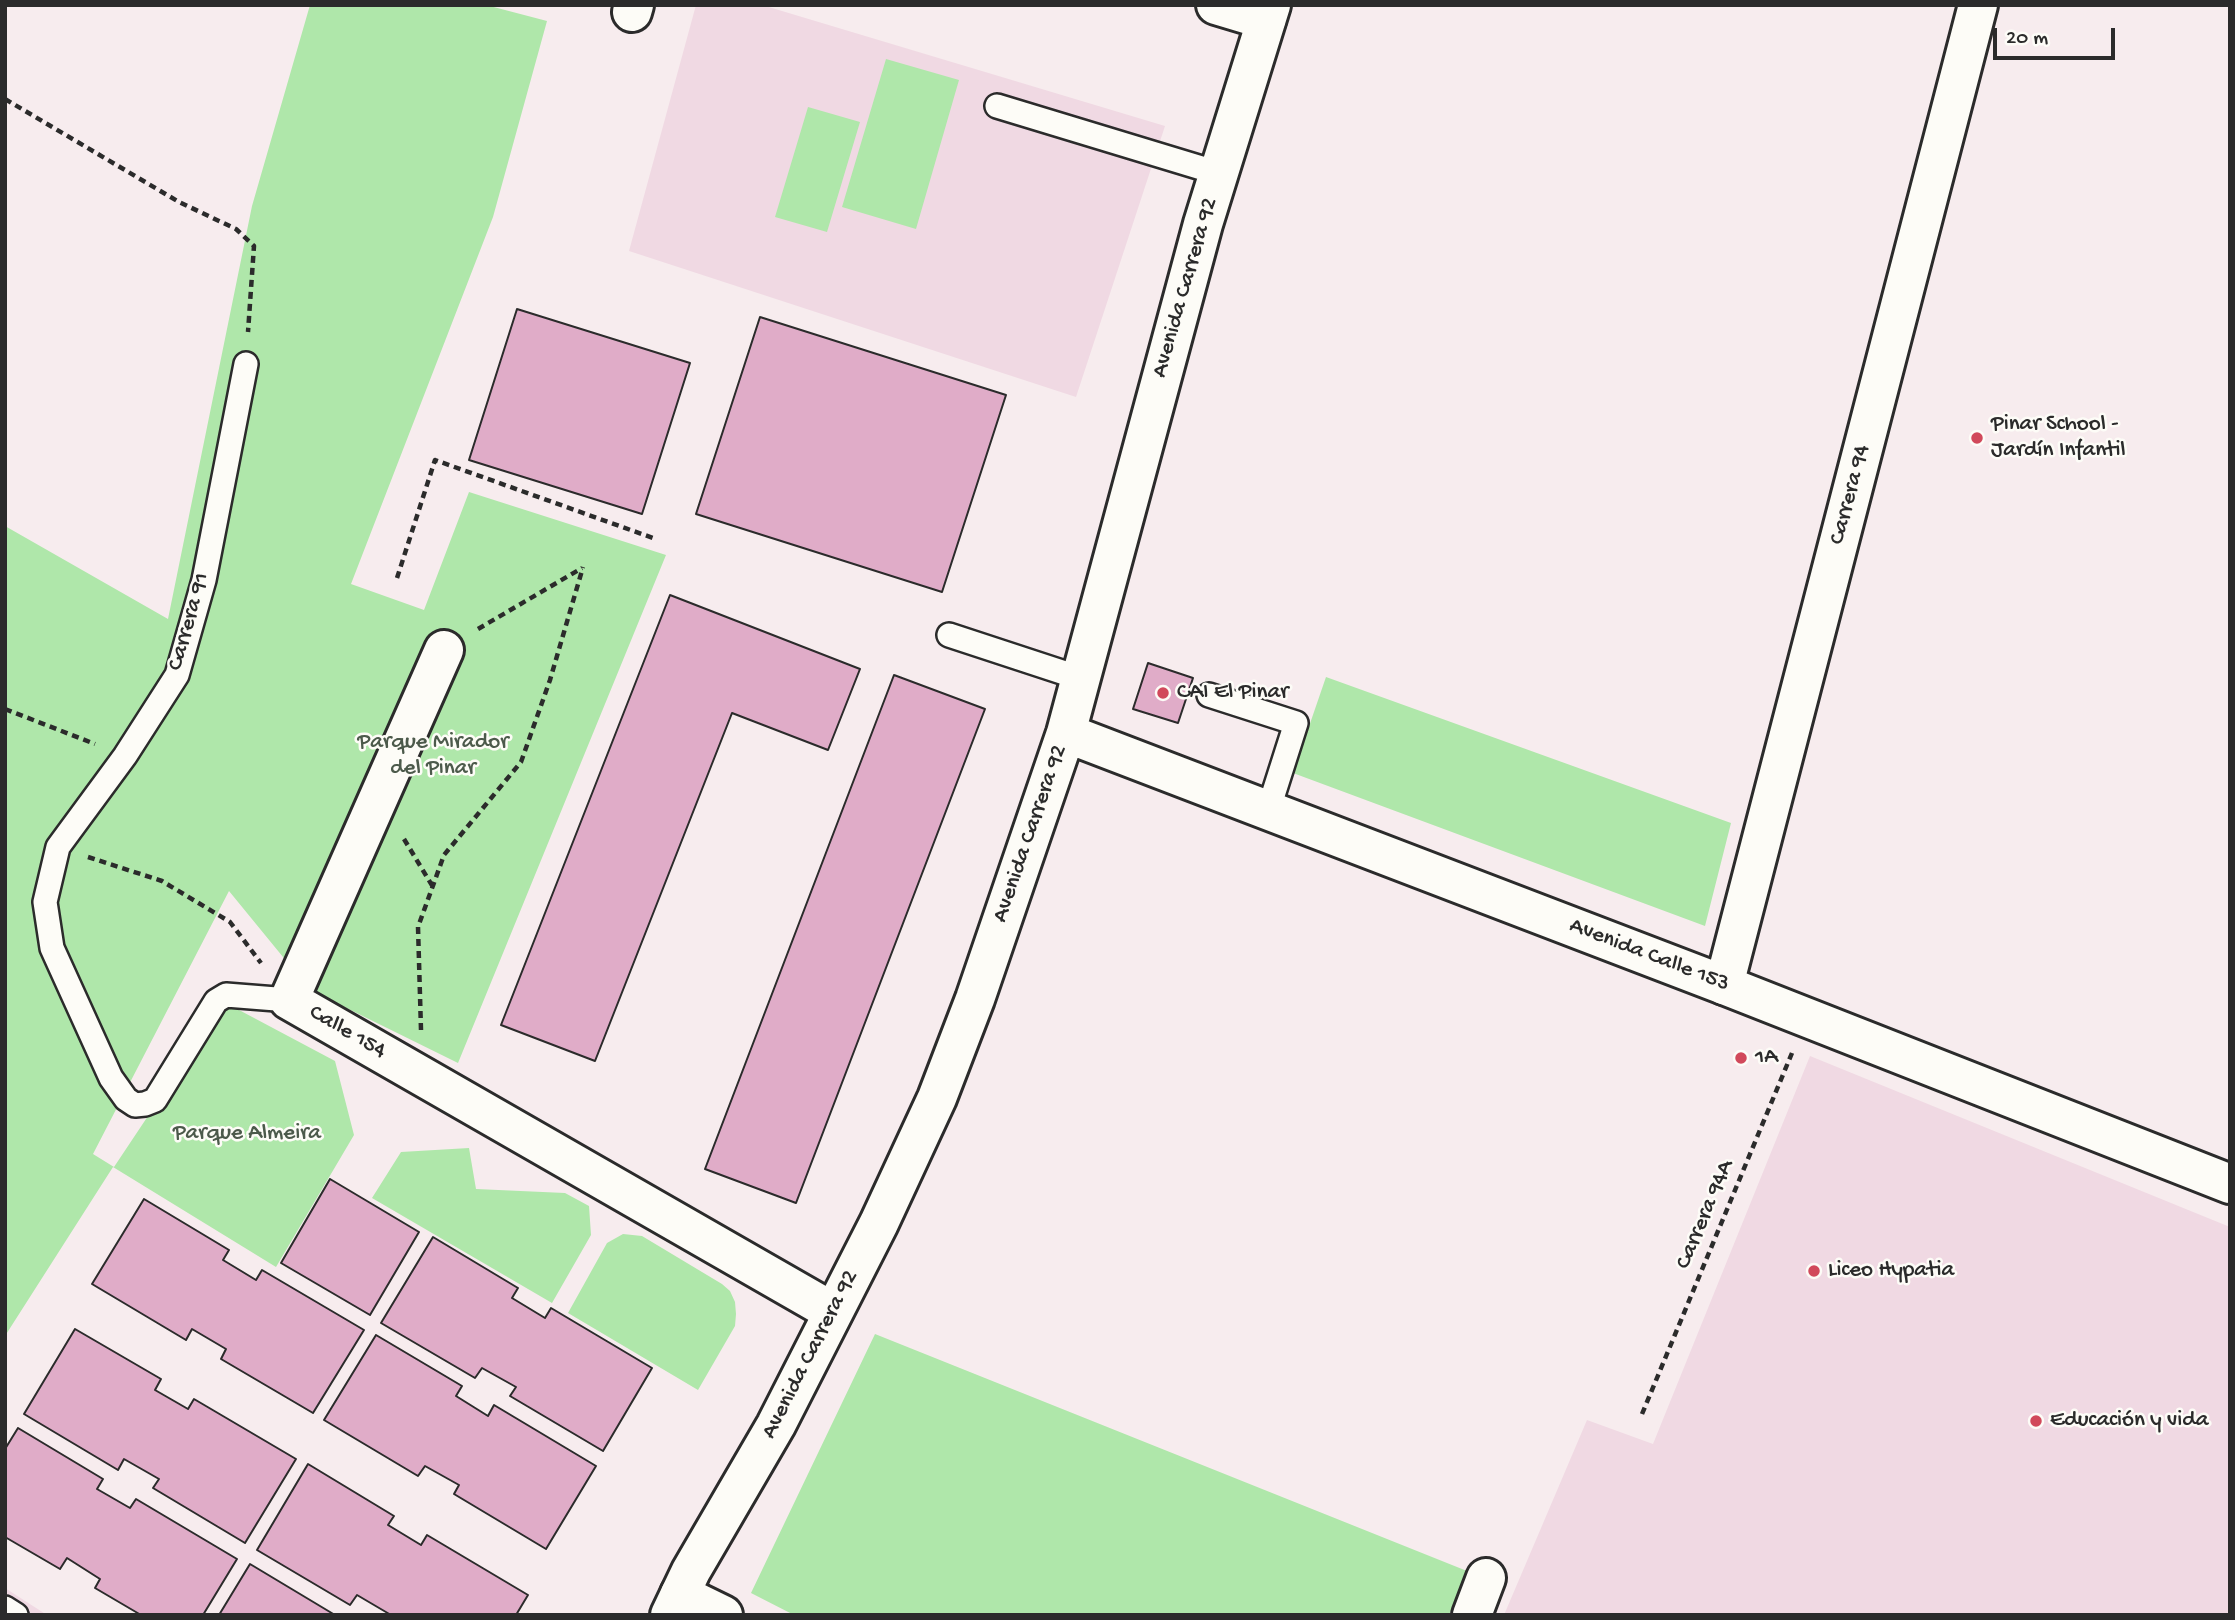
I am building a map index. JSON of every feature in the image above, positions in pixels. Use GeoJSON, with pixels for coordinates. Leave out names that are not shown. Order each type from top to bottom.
{"type":"FeatureCollection","features":[{"type":"Feature","properties":{"kind":"main road"},"geometry":{"type":"LineString","coordinates":[[1216,5],[1268,13]]}},
{"type":"Feature","properties":{"kind":"main road","name":"Carrera 94"},"geometry":{"type":"LineString","coordinates":[[1724,985],[1978,5]]}},
{"type":"Feature","properties":{"kind":"main road","name":"Avenida Carrera 92"},"geometry":{"type":"LineString","coordinates":[[675,1604],[776,1425],[879,1223],[937,1098],[975,999],[1066,733],[1145,435],[1219,173],[1268,13]]}},
{"type":"Feature","properties":{"kind":"main road"},"geometry":{"type":"LineString","coordinates":[[289,1000],[443,650]]}},
{"type":"Feature","properties":{"kind":"main road","name":"Avenida Calle 153"},"geometry":{"type":"LineString","coordinates":[[1066,733],[1724,985],[2230,1184]]}},
{"type":"Feature","properties":{"kind":"main road","name":"Calle 154"},"geometry":{"type":"LineString","coordinates":[[289,1000],[833,1312]]}},
{"type":"Feature","properties":{"kind":"main road"},"geometry":{"type":"LineString","coordinates":[[1472,1615],[1486,1578]]}},
{"type":"Feature","properties":{"kind":"main road"},"geometry":{"type":"LineString","coordinates":[[675,1604],[723,1615]]}},
{"type":"Feature","properties":{"kind":"lane"},"geometry":{"type":"LineString","coordinates":[[997,106],[1219,173]]}},
{"type":"Feature","properties":{"kind":"lane","name":"Carrera 91"},"geometry":{"type":"LineString","coordinates":[[58,848],[125,756],[177,675],[204,580],[246,364]]}},
{"type":"Feature","properties":{"kind":"lane"},"geometry":{"type":"LineString","coordinates":[[949,635],[1080,678]]}},
{"type":"Feature","properties":{"kind":"lane"},"geometry":{"type":"LineString","coordinates":[[1209,695],[1296,723],[1268,811]]}},
{"type":"Feature","properties":{"kind":"lane","name":"Calle 154"},"geometry":{"type":"LineString","coordinates":[[58,848],[46,902],[52,948],[111,1078],[126,1099],[135,1105],[155,1100],[216,1001],[226,995],[289,1000]]}},
{"type":"Feature","properties":{"kind":"lane"},"geometry":{"type":"LineString","coordinates":[[5,1608],[16,1615]]}},
{"type":"Feature","properties":{"kind":"path"},"geometry":{"type":"LineString","coordinates":[[5,99],[179,202],[236,229],[254,246],[246,364]]}},
{"type":"Feature","properties":{"kind":"path"},"geometry":{"type":"LineString","coordinates":[[397,578],[435,460],[653,538]]}},
{"type":"Feature","properties":{"kind":"path"},"geometry":{"type":"LineString","coordinates":[[422,1077],[418,928],[444,855],[522,762],[550,680],[583,568],[443,650]]}},
{"type":"Feature","properties":{"kind":"path"},"geometry":{"type":"LineString","coordinates":[[5,709],[125,756]]}},
{"type":"Feature","properties":{"kind":"path"},"geometry":{"type":"LineString","coordinates":[[58,848],[162,881],[230,922],[289,1000]]}},
{"type":"Feature","properties":{"kind":"path","name":"Carrera 94A"},"geometry":{"type":"LineString","coordinates":[[1642,1414],[1797,1043]]}},
{"type":"Feature","properties":{"kind":"shaded area"},"geometry":{"type":"Polygon","coordinates":[[[696,5],[762,5],[1165,126],[1076,397],[629,251],[696,5]]]}},
{"type":"Feature","properties":{"kind":"shaded area","name":"Educación y vida"},"geometry":{"type":"Polygon","coordinates":[[[1810,1056],[2230,1227],[2230,1615],[1504,1615],[1587,1420],[1653,1444],[1810,1056]]]}},
{"type":"Feature","properties":{"kind":"shaded area"},"geometry":{"type":"Polygon","coordinates":[[[5,1588],[47,1615],[5,1615],[5,1588]]]}},
{"type":"Feature","properties":{"kind":"green space"},"geometry":{"type":"Polygon","coordinates":[[[310,5],[486,5],[547,21],[493,217],[351,584],[424,610],[469,492],[666,555],[458,1063],[310,990],[229,891],[93,1154],[114,1167],[224,1002],[335,1061],[354,1135],[276,1267],[113,1167],[5,1336],[5,526],[168,619],[252,206],[310,5]]]}},
{"type":"Feature","properties":{"kind":"green space"},"geometry":{"type":"Polygon","coordinates":[[[886,59],[959,80],[916,229],[842,207],[886,59]]]}},
{"type":"Feature","properties":{"kind":"green space"},"geometry":{"type":"Polygon","coordinates":[[[808,107],[860,122],[827,232],[775,217],[808,107]]]}},
{"type":"Feature","properties":{"kind":"green space"},"geometry":{"type":"Polygon","coordinates":[[[1326,677],[1731,823],[1705,926],[1293,773],[1326,677]]]}},
{"type":"Feature","properties":{"kind":"green space"},"geometry":{"type":"Polygon","coordinates":[[[469,1148],[476,1189],[565,1193],[589,1206],[591,1235],[552,1303],[372,1198],[401,1152],[469,1148]]]}},
{"type":"Feature","properties":{"kind":"green space"},"geometry":{"type":"Polygon","coordinates":[[[623,1234],[642,1236],[730,1291],[735,1302],[735,1326],[698,1390],[568,1313],[607,1243],[623,1234]]]}},
{"type":"Feature","properties":{"kind":"green space"},"geometry":{"type":"Polygon","coordinates":[[[875,1334],[1467,1571],[1449,1615],[794,1615],[751,1593],[875,1334]]]}},
{"type":"Feature","properties":{"kind":"building"},"geometry":{"type":"Polygon","coordinates":[[[517,309],[690,363],[642,514],[469,460],[517,309]]]}},
{"type":"Feature","properties":{"kind":"building"},"geometry":{"type":"Polygon","coordinates":[[[760,317],[1006,395],[942,592],[696,514],[760,317]]]}},
{"type":"Feature","properties":{"kind":"building"},"geometry":{"type":"Polygon","coordinates":[[[670,595],[860,669],[828,750],[732,713],[595,1061],[501,1025],[670,595]]]}},
{"type":"Feature","properties":{"kind":"building","name":"CAI El Pinar"},"geometry":{"type":"Polygon","coordinates":[[[1148,663],[1193,678],[1178,723],[1133,709],[1148,663]]]}},
{"type":"Feature","properties":{"kind":"building"},"geometry":{"type":"Polygon","coordinates":[[[894,675],[985,709],[796,1203],[705,1169],[894,675]]]}},
{"type":"Feature","properties":{"kind":"building"},"geometry":{"type":"Polygon","coordinates":[[[330,1179],[419,1232],[370,1315],[281,1263],[330,1179]]]}},
{"type":"Feature","properties":{"kind":"building"},"geometry":{"type":"Polygon","coordinates":[[[144,1199],[229,1250],[223,1260],[256,1280],[262,1270],[364,1330],[313,1413],[221,1359],[226,1349],[192,1329],[186,1340],[92,1284],[144,1199]]]}},
{"type":"Feature","properties":{"kind":"building"},"geometry":{"type":"Polygon","coordinates":[[[433,1237],[518,1288],[512,1298],[545,1318],[551,1308],[652,1368],[603,1451],[510,1396],[516,1387],[482,1368],[475,1378],[381,1323],[433,1237]]]}},
{"type":"Feature","properties":{"kind":"building"},"geometry":{"type":"Polygon","coordinates":[[[75,1329],[161,1379],[155,1390],[188,1409],[194,1399],[296,1459],[245,1543],[153,1488],[159,1479],[124,1459],[118,1470],[24,1414],[75,1329]]]}},
{"type":"Feature","properties":{"kind":"building"},"geometry":{"type":"Polygon","coordinates":[[[376,1335],[462,1386],[456,1396],[488,1416],[494,1405],[596,1466],[546,1549],[454,1494],[459,1485],[425,1466],[418,1476],[324,1420],[376,1335]]]}},
{"type":"Feature","properties":{"kind":"building"},"geometry":{"type":"Polygon","coordinates":[[[18,1428],[103,1479],[97,1489],[130,1508],[136,1499],[237,1559],[203,1615],[141,1615],[95,1588],[100,1579],[67,1558],[60,1569],[5,1537],[5,1449],[18,1428]]]}},
{"type":"Feature","properties":{"kind":"building"},"geometry":{"type":"Polygon","coordinates":[[[308,1464],[394,1516],[388,1525],[421,1545],[427,1535],[528,1595],[516,1615],[391,1615],[357,1595],[350,1605],[257,1550],[308,1464]]]}},
{"type":"Feature","properties":{"kind":"building"},"geometry":{"type":"Polygon","coordinates":[[[250,1564],[335,1615],[219,1615],[250,1564]]]}},
{"type":"Feature","properties":{"kind":"place","name":"Pinar School - Jardín Infantil"},"geometry":{"type":"Point","coordinates":[1977,438]}},
{"type":"Feature","properties":{"kind":"place","name":"CAI El Pinar"},"geometry":{"type":"Point","coordinates":[1163,693]}},
{"type":"Feature","properties":{"kind":"place","name":"1A"},"geometry":{"type":"Point","coordinates":[1741,1058]}},
{"type":"Feature","properties":{"kind":"place","name":"Liceo Hypatia"},"geometry":{"type":"Point","coordinates":[1814,1271]}},
{"type":"Feature","properties":{"kind":"place","name":"Educación y vida"},"geometry":{"type":"Point","coordinates":[2036,1421]}},
{"type":"Feature","properties":{"kind":"park label","name":"Parque Mirador del Pinar"},"geometry":{"type":"Point","coordinates":[433,756]}},
{"type":"Feature","properties":{"kind":"park label","name":"Parque Almeira"},"geometry":{"type":"Point","coordinates":[247,1134]}}]}
